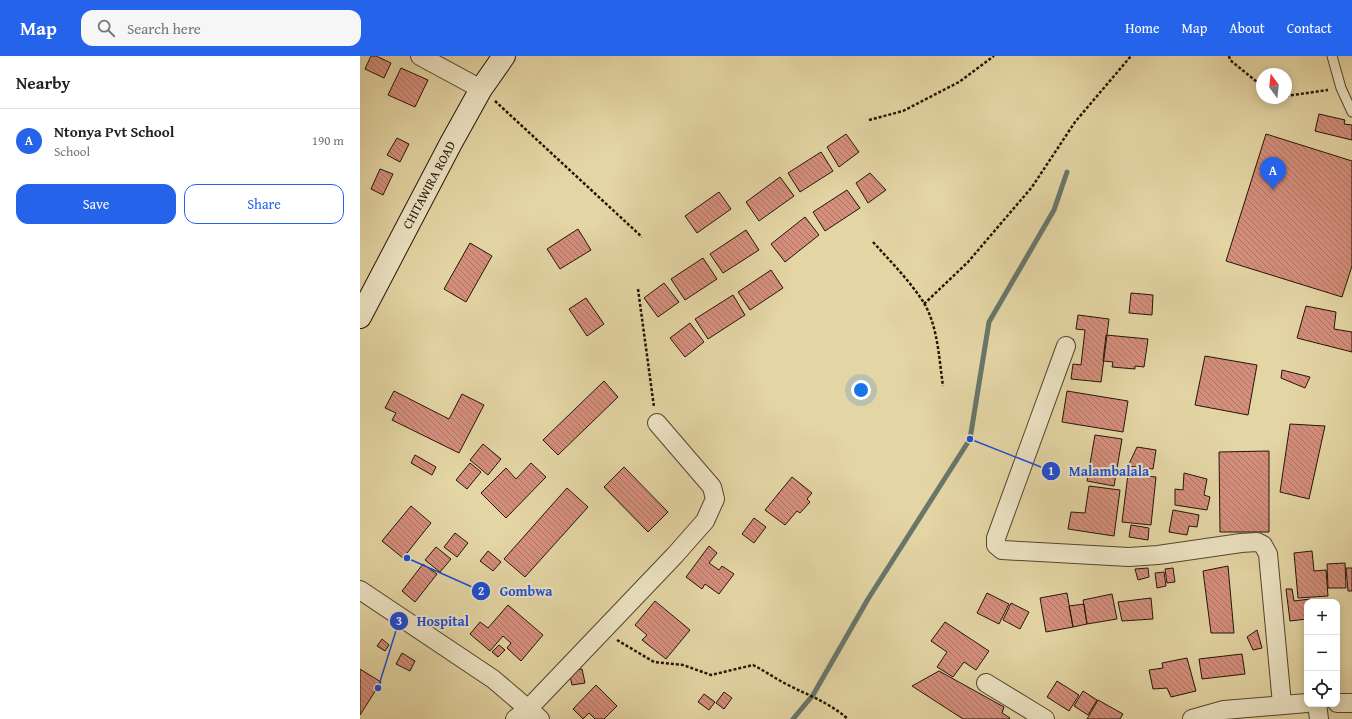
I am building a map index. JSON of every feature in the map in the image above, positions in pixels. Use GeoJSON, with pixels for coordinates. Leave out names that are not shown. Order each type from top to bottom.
{"type":"FeatureCollection","features":[{"type":"Feature","properties":{"kind":"street"},"geometry":{"type":"LineString","coordinates":[[420,56],[481,89]]}},
{"type":"Feature","properties":{"kind":"street","name":"CHITAWIRA ROAD"},"geometry":{"type":"LineString","coordinates":[[360,317],[451,143],[481,89],[504,56]]}},
{"type":"Feature","properties":{"kind":"street"},"geometry":{"type":"LineString","coordinates":[[1066,346],[996,538],[996,545],[1002,550],[1062,555],[1129,558],[1241,543],[1257,542],[1264,545],[1268,554],[1282,704]]}},
{"type":"Feature","properties":{"kind":"street"},"geometry":{"type":"LineString","coordinates":[[360,590],[493,679],[528,715],[603,632],[675,556],[705,521],[715,499],[712,487],[657,423]]}},
{"type":"Feature","properties":{"kind":"street"},"geometry":{"type":"LineString","coordinates":[[986,683],[1045,719]]}},
{"type":"Feature","properties":{"kind":"street"},"geometry":{"type":"LineString","coordinates":[[1192,719],[1224,710],[1304,703]]}},
{"type":"Feature","properties":{"kind":"street"},"geometry":{"type":"LineString","coordinates":[[1340,703],[1352,703]]}},
{"type":"Feature","properties":{"kind":"street"},"geometry":{"type":"LineString","coordinates":[[1318,707],[1320,719]]}},
{"type":"Feature","properties":{"kind":"lane"},"geometry":{"type":"LineString","coordinates":[[1332,56],[1341,88],[1352,112]]}},
{"type":"Feature","properties":{"kind":"path"},"geometry":{"type":"LineString","coordinates":[[869,120],[903,111],[959,82],[994,56]]}},
{"type":"Feature","properties":{"kind":"path"},"geometry":{"type":"LineString","coordinates":[[924,304],[968,262],[1032,187],[1075,122],[1131,56]]}},
{"type":"Feature","properties":{"kind":"path"},"geometry":{"type":"LineString","coordinates":[[1229,56],[1230,60],[1256,81]]}},
{"type":"Feature","properties":{"kind":"path"},"geometry":{"type":"LineString","coordinates":[[1292,95],[1341,88]]}},
{"type":"Feature","properties":{"kind":"path"},"geometry":{"type":"LineString","coordinates":[[481,89],[642,237]]}},
{"type":"Feature","properties":{"kind":"path"},"geometry":{"type":"LineString","coordinates":[[873,242],[900,272],[924,304],[935,332],[943,386]]}},
{"type":"Feature","properties":{"kind":"path"},"geometry":{"type":"LineString","coordinates":[[638,289],[657,423]]}},
{"type":"Feature","properties":{"kind":"path"},"geometry":{"type":"LineString","coordinates":[[603,632],[654,662],[684,665],[711,675],[753,665],[788,685],[813,695],[836,709],[848,719]]}},
{"type":"Feature","properties":{"kind":"building"},"geometry":{"type":"Polygon","coordinates":[[[371,56],[376,56],[391,63],[384,78],[365,69],[371,56]]]}},
{"type":"Feature","properties":{"kind":"building"},"geometry":{"type":"Polygon","coordinates":[[[401,68],[428,80],[415,107],[388,95],[401,68]]]}},
{"type":"Feature","properties":{"kind":"building"},"geometry":{"type":"Polygon","coordinates":[[[1319,114],[1345,120],[1344,124],[1352,125],[1352,140],[1315,131],[1319,114]]]}},
{"type":"Feature","properties":{"kind":"building"},"geometry":{"type":"Polygon","coordinates":[[[846,134],[859,152],[839,167],[827,147],[846,134]]]}},
{"type":"Feature","properties":{"kind":"building"},"geometry":{"type":"Polygon","coordinates":[[[1266,134],[1352,161],[1352,266],[1342,297],[1226,261],[1266,134]]]}},
{"type":"Feature","properties":{"kind":"building"},"geometry":{"type":"Polygon","coordinates":[[[397,138],[409,144],[400,162],[387,155],[397,138]]]}},
{"type":"Feature","properties":{"kind":"building"},"geometry":{"type":"Polygon","coordinates":[[[821,152],[833,171],[800,192],[788,173],[821,152]]]}},
{"type":"Feature","properties":{"kind":"building"},"geometry":{"type":"Polygon","coordinates":[[[380,169],[393,174],[383,195],[371,189],[380,169]]]}},
{"type":"Feature","properties":{"kind":"building"},"geometry":{"type":"Polygon","coordinates":[[[870,173],[886,190],[868,203],[856,183],[870,173]]]}},
{"type":"Feature","properties":{"kind":"building"},"geometry":{"type":"Polygon","coordinates":[[[780,177],[794,196],[759,221],[746,202],[780,177]]]}},
{"type":"Feature","properties":{"kind":"building"},"geometry":{"type":"Polygon","coordinates":[[[847,190],[860,208],[825,231],[813,212],[847,190]]]}},
{"type":"Feature","properties":{"kind":"building"},"geometry":{"type":"Polygon","coordinates":[[[719,192],[731,209],[697,233],[685,216],[719,192]]]}},
{"type":"Feature","properties":{"kind":"building"},"geometry":{"type":"Polygon","coordinates":[[[805,217],[819,235],[785,262],[771,244],[805,217]]]}},
{"type":"Feature","properties":{"kind":"building"},"geometry":{"type":"Polygon","coordinates":[[[578,229],[591,250],[560,269],[547,249],[578,229]]]}},
{"type":"Feature","properties":{"kind":"building"},"geometry":{"type":"Polygon","coordinates":[[[746,230],[759,250],[723,273],[710,254],[746,230]]]}},
{"type":"Feature","properties":{"kind":"building"},"geometry":{"type":"Polygon","coordinates":[[[470,243],[492,256],[466,302],[444,289],[470,243]]]}},
{"type":"Feature","properties":{"kind":"building"},"geometry":{"type":"Polygon","coordinates":[[[703,258],[717,279],[685,300],[671,279],[703,258]]]}},
{"type":"Feature","properties":{"kind":"building"},"geometry":{"type":"Polygon","coordinates":[[[771,270],[783,288],[750,310],[738,292],[771,270]]]}},
{"type":"Feature","properties":{"kind":"building"},"geometry":{"type":"Polygon","coordinates":[[[664,283],[679,302],[658,317],[644,298],[664,283]]]}},
{"type":"Feature","properties":{"kind":"building"},"geometry":{"type":"Polygon","coordinates":[[[1131,293],[1153,295],[1152,315],[1129,313],[1131,293]]]}},
{"type":"Feature","properties":{"kind":"building"},"geometry":{"type":"Polygon","coordinates":[[[733,295],[745,315],[708,339],[695,319],[733,295]]]}},
{"type":"Feature","properties":{"kind":"building"},"geometry":{"type":"Polygon","coordinates":[[[586,298],[604,324],[587,336],[569,309],[586,298]]]}},
{"type":"Feature","properties":{"kind":"building"},"geometry":{"type":"Polygon","coordinates":[[[1306,306],[1336,312],[1334,329],[1352,332],[1352,352],[1297,338],[1306,306]]]}},
{"type":"Feature","properties":{"kind":"building"},"geometry":{"type":"Polygon","coordinates":[[[1078,315],[1109,319],[1101,382],[1071,379],[1073,364],[1081,365],[1085,330],[1076,329],[1078,315]]]}},
{"type":"Feature","properties":{"kind":"building"},"geometry":{"type":"Polygon","coordinates":[[[690,323],[704,342],[685,357],[670,338],[690,323]]]}},
{"type":"Feature","properties":{"kind":"building"},"geometry":{"type":"Polygon","coordinates":[[[1106,335],[1148,339],[1144,367],[1135,366],[1135,369],[1112,367],[1113,362],[1103,361],[1106,335]]]}},
{"type":"Feature","properties":{"kind":"building"},"geometry":{"type":"Polygon","coordinates":[[[1205,356],[1257,365],[1248,415],[1195,405],[1205,356]]]}},
{"type":"Feature","properties":{"kind":"building"},"geometry":{"type":"Polygon","coordinates":[[[1282,370],[1310,377],[1305,388],[1281,378],[1282,370]]]}},
{"type":"Feature","properties":{"kind":"building"},"geometry":{"type":"Polygon","coordinates":[[[604,381],[618,397],[558,455],[543,440],[604,381]]]}},
{"type":"Feature","properties":{"kind":"building"},"geometry":{"type":"Polygon","coordinates":[[[394,391],[449,419],[462,394],[484,405],[459,453],[392,420],[396,413],[385,408],[394,391]]]}},
{"type":"Feature","properties":{"kind":"building"},"geometry":{"type":"Polygon","coordinates":[[[1067,391],[1128,401],[1123,432],[1062,422],[1067,391]]]}},
{"type":"Feature","properties":{"kind":"building"},"geometry":{"type":"Polygon","coordinates":[[[1290,424],[1325,426],[1309,499],[1280,492],[1290,424]]]}},
{"type":"Feature","properties":{"kind":"building"},"geometry":{"type":"Polygon","coordinates":[[[1095,435],[1122,439],[1114,486],[1087,481],[1095,435]]]}},
{"type":"Feature","properties":{"kind":"building"},"geometry":{"type":"Polygon","coordinates":[[[483,444],[501,459],[488,475],[470,460],[483,444]]]}},
{"type":"Feature","properties":{"kind":"building"},"geometry":{"type":"Polygon","coordinates":[[[1137,447],[1156,450],[1153,469],[1128,466],[1137,447]]]}},
{"type":"Feature","properties":{"kind":"building"},"geometry":{"type":"Polygon","coordinates":[[[1269,451],[1269,532],[1220,532],[1219,452],[1269,451]]]}},
{"type":"Feature","properties":{"kind":"building"},"geometry":{"type":"Polygon","coordinates":[[[415,455],[436,467],[432,475],[411,463],[415,455]]]}},
{"type":"Feature","properties":{"kind":"building"},"geometry":{"type":"Polygon","coordinates":[[[470,463],[481,472],[467,489],[456,480],[470,463]]]}},
{"type":"Feature","properties":{"kind":"building"},"geometry":{"type":"Polygon","coordinates":[[[531,463],[546,477],[506,518],[481,493],[506,468],[516,479],[531,463]]]}},
{"type":"Feature","properties":{"kind":"building"},"geometry":{"type":"Polygon","coordinates":[[[624,467],[668,512],[648,532],[604,487],[624,467]]]}},
{"type":"Feature","properties":{"kind":"building"},"geometry":{"type":"Polygon","coordinates":[[[1184,473],[1207,479],[1204,495],[1210,497],[1207,510],[1175,505],[1175,489],[1183,490],[1184,473]]]}},
{"type":"Feature","properties":{"kind":"building"},"geometry":{"type":"Polygon","coordinates":[[[1128,474],[1156,477],[1151,525],[1122,522],[1128,474]]]}},
{"type":"Feature","properties":{"kind":"building"},"geometry":{"type":"Polygon","coordinates":[[[792,477],[812,493],[807,499],[810,502],[800,513],[797,511],[785,525],[765,510],[792,477]]]}},
{"type":"Feature","properties":{"kind":"building"},"geometry":{"type":"Polygon","coordinates":[[[1089,486],[1120,490],[1114,536],[1068,529],[1071,512],[1085,513],[1089,486]]]}},
{"type":"Feature","properties":{"kind":"building"},"geometry":{"type":"Polygon","coordinates":[[[567,488],[588,507],[525,577],[504,559],[567,488]]]}},
{"type":"Feature","properties":{"kind":"building"},"geometry":{"type":"Polygon","coordinates":[[[411,506],[431,523],[403,558],[382,541],[411,506]]]}},
{"type":"Feature","properties":{"kind":"building"},"geometry":{"type":"Polygon","coordinates":[[[1173,510],[1199,515],[1197,527],[1189,526],[1187,535],[1169,532],[1173,510]]]}},
{"type":"Feature","properties":{"kind":"building"},"geometry":{"type":"Polygon","coordinates":[[[754,518],[766,527],[754,543],[742,534],[754,518]]]}},
{"type":"Feature","properties":{"kind":"building"},"geometry":{"type":"Polygon","coordinates":[[[1131,525],[1149,528],[1148,540],[1129,537],[1131,525]]]}},
{"type":"Feature","properties":{"kind":"building"},"geometry":{"type":"Polygon","coordinates":[[[455,533],[468,543],[457,557],[444,547],[455,533]]]}},
{"type":"Feature","properties":{"kind":"building"},"geometry":{"type":"Polygon","coordinates":[[[709,546],[717,553],[709,563],[719,570],[722,566],[734,574],[719,594],[705,584],[702,589],[686,577],[709,546]]]}},
{"type":"Feature","properties":{"kind":"building"},"geometry":{"type":"Polygon","coordinates":[[[436,547],[451,559],[440,572],[425,560],[436,547]]]}},
{"type":"Feature","properties":{"kind":"building"},"geometry":{"type":"Polygon","coordinates":[[[488,551],[501,562],[493,571],[480,561],[488,551]]]}},
{"type":"Feature","properties":{"kind":"building"},"geometry":{"type":"Polygon","coordinates":[[[1312,551],[1314,571],[1326,570],[1328,596],[1298,598],[1294,553],[1312,551]]]}},
{"type":"Feature","properties":{"kind":"building"},"geometry":{"type":"Polygon","coordinates":[[[1345,563],[1346,588],[1328,588],[1327,564],[1345,563]]]}},
{"type":"Feature","properties":{"kind":"building"},"geometry":{"type":"Polygon","coordinates":[[[423,564],[437,574],[415,602],[402,591],[423,564]]]}},
{"type":"Feature","properties":{"kind":"building"},"geometry":{"type":"Polygon","coordinates":[[[1228,566],[1234,633],[1211,633],[1203,571],[1228,566]]]}},
{"type":"Feature","properties":{"kind":"building"},"geometry":{"type":"Polygon","coordinates":[[[1148,568],[1149,577],[1138,580],[1135,569],[1148,568]]]}},
{"type":"Feature","properties":{"kind":"building"},"geometry":{"type":"Polygon","coordinates":[[[1173,568],[1175,582],[1167,583],[1165,569],[1173,568]]]}},
{"type":"Feature","properties":{"kind":"building"},"geometry":{"type":"Polygon","coordinates":[[[1346,568],[1352,568],[1352,591],[1348,591],[1346,568]]]}},
{"type":"Feature","properties":{"kind":"building"},"geometry":{"type":"Polygon","coordinates":[[[1164,572],[1166,586],[1157,588],[1155,573],[1164,572]]]}},
{"type":"Feature","properties":{"kind":"building"},"geometry":{"type":"Polygon","coordinates":[[[1286,589],[1292,589],[1294,601],[1304,600],[1304,619],[1290,621],[1286,589]]]}},
{"type":"Feature","properties":{"kind":"building"},"geometry":{"type":"Polygon","coordinates":[[[987,593],[1009,604],[999,624],[977,613],[987,593]]]}},
{"type":"Feature","properties":{"kind":"building"},"geometry":{"type":"Polygon","coordinates":[[[1067,593],[1073,627],[1046,632],[1040,598],[1067,593]]]}},
{"type":"Feature","properties":{"kind":"building"},"geometry":{"type":"Polygon","coordinates":[[[1112,594],[1117,619],[1087,624],[1083,600],[1112,594]]]}},
{"type":"Feature","properties":{"kind":"building"},"geometry":{"type":"Polygon","coordinates":[[[1151,598],[1153,619],[1122,621],[1118,602],[1151,598]]]}},
{"type":"Feature","properties":{"kind":"building"},"geometry":{"type":"Polygon","coordinates":[[[655,601],[690,630],[666,659],[642,640],[647,635],[635,625],[655,601]]]}},
{"type":"Feature","properties":{"kind":"building"},"geometry":{"type":"Polygon","coordinates":[[[1011,603],[1029,612],[1020,629],[1003,620],[1011,603]]]}},
{"type":"Feature","properties":{"kind":"building"},"geometry":{"type":"Polygon","coordinates":[[[1084,604],[1087,624],[1073,627],[1069,606],[1084,604]]]}},
{"type":"Feature","properties":{"kind":"building"},"geometry":{"type":"Polygon","coordinates":[[[508,605],[543,635],[521,661],[507,648],[511,643],[503,636],[490,651],[470,634],[480,622],[488,628],[508,605]]]}},
{"type":"Feature","properties":{"kind":"building"},"geometry":{"type":"Polygon","coordinates":[[[945,622],[989,651],[976,670],[964,662],[953,677],[937,667],[947,652],[931,641],[945,622]]]}},
{"type":"Feature","properties":{"kind":"building"},"geometry":{"type":"Polygon","coordinates":[[[1257,630],[1262,648],[1253,650],[1247,637],[1257,630]]]}},
{"type":"Feature","properties":{"kind":"building"},"geometry":{"type":"Polygon","coordinates":[[[382,639],[389,645],[385,651],[377,646],[382,639]]]}},
{"type":"Feature","properties":{"kind":"building"},"geometry":{"type":"Polygon","coordinates":[[[499,645],[505,650],[498,657],[492,652],[499,645]]]}},
{"type":"Feature","properties":{"kind":"building"},"geometry":{"type":"Polygon","coordinates":[[[402,653],[415,661],[410,671],[396,664],[402,653]]]}},
{"type":"Feature","properties":{"kind":"building"},"geometry":{"type":"Polygon","coordinates":[[[1242,654],[1245,674],[1202,679],[1199,659],[1242,654]]]}},
{"type":"Feature","properties":{"kind":"building"},"geometry":{"type":"Polygon","coordinates":[[[1187,658],[1196,691],[1171,697],[1167,688],[1153,689],[1149,670],[1163,668],[1162,663],[1187,658]]]}},
{"type":"Feature","properties":{"kind":"building"},"geometry":{"type":"Polygon","coordinates":[[[360,669],[381,682],[360,715],[360,669]]]}},
{"type":"Feature","properties":{"kind":"building"},"geometry":{"type":"Polygon","coordinates":[[[582,669],[585,683],[572,685],[569,671],[582,669]]]}},
{"type":"Feature","properties":{"kind":"building"},"geometry":{"type":"Polygon","coordinates":[[[939,671],[1004,707],[1002,713],[1010,718],[963,719],[912,686],[939,671]]]}},
{"type":"Feature","properties":{"kind":"building"},"geometry":{"type":"Polygon","coordinates":[[[1057,681],[1079,695],[1069,711],[1047,697],[1057,681]]]}},
{"type":"Feature","properties":{"kind":"building"},"geometry":{"type":"Polygon","coordinates":[[[596,685],[617,706],[604,719],[595,719],[589,713],[583,719],[573,709],[596,685]]]}},
{"type":"Feature","properties":{"kind":"building"},"geometry":{"type":"Polygon","coordinates":[[[1083,691],[1097,700],[1088,715],[1074,706],[1083,691]]]}},
{"type":"Feature","properties":{"kind":"building"},"geometry":{"type":"Polygon","coordinates":[[[724,692],[732,698],[724,709],[716,703],[724,692]]]}},
{"type":"Feature","properties":{"kind":"building"},"geometry":{"type":"Polygon","coordinates":[[[704,694],[715,702],[709,710],[698,702],[704,694]]]}},
{"type":"Feature","properties":{"kind":"building"},"geometry":{"type":"Polygon","coordinates":[[[1098,700],[1123,714],[1120,719],[1087,719],[1098,700]]]}},
{"type":"Feature","properties":{"kind":"waterway"},"geometry":{"type":"LineString","coordinates":[[793,719],[813,695],[868,599],[970,439],[989,322],[1054,210],[1067,172]]}},
{"type":"Feature","properties":{"kind":"place","name":"Ntonya Pvt School"},"geometry":{"type":"Point","coordinates":[1273,190]}},
{"type":"Feature","properties":{"kind":"place","name":"Malambalala"},"geometry":{"type":"Point","coordinates":[970,439]}},
{"type":"Feature","properties":{"kind":"place","name":"Gombwa"},"geometry":{"type":"Point","coordinates":[407,558]}},
{"type":"Feature","properties":{"kind":"place","name":"Hospital"},"geometry":{"type":"Point","coordinates":[378,688]}}]}
